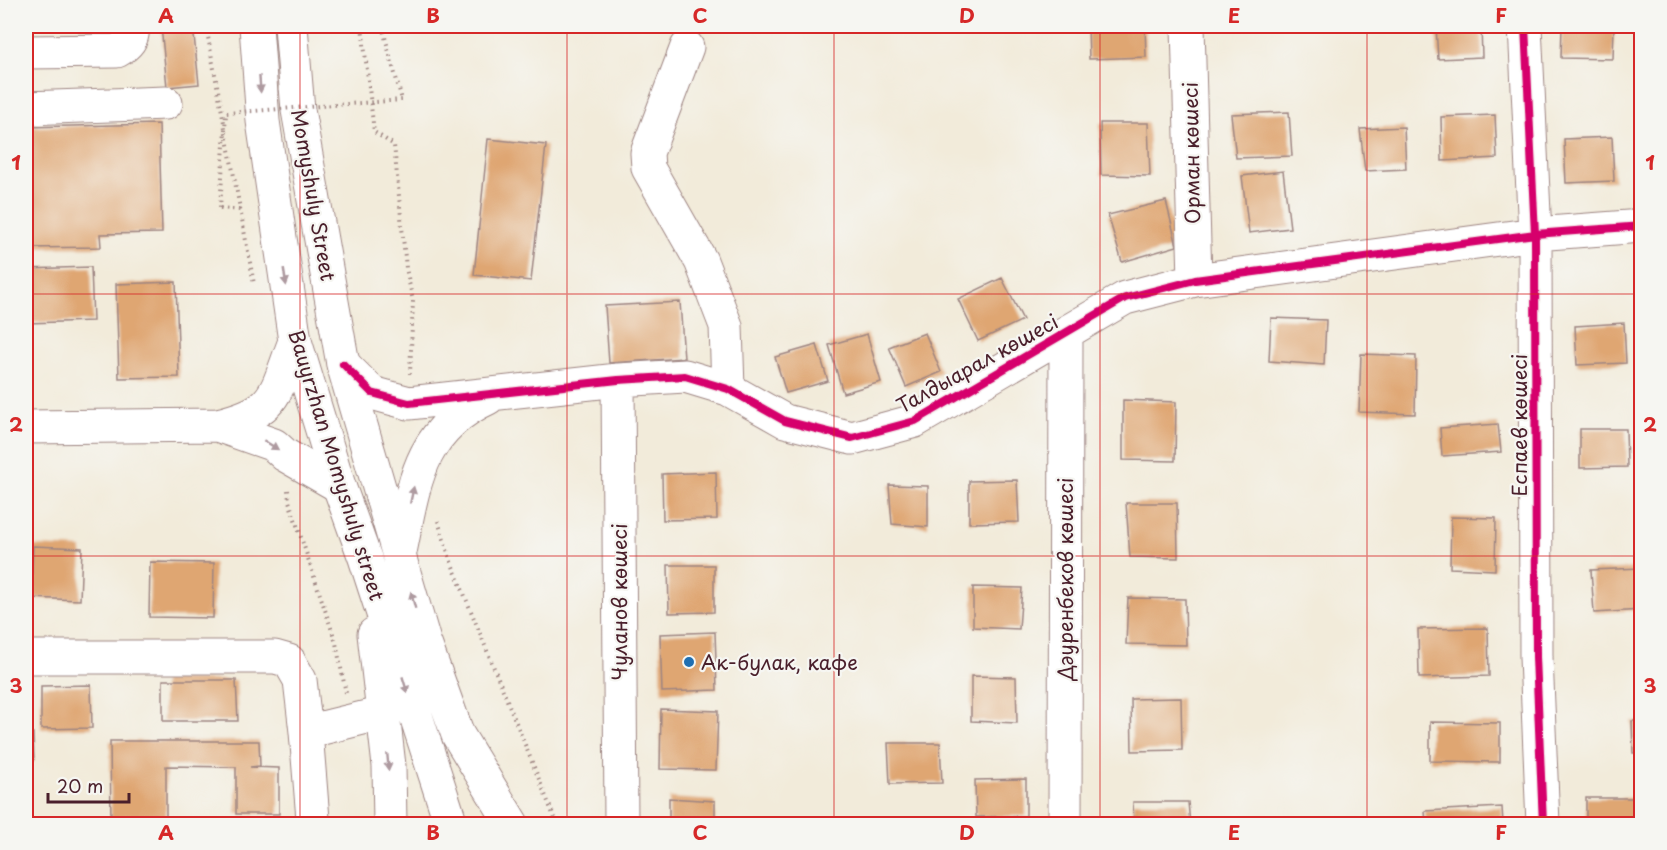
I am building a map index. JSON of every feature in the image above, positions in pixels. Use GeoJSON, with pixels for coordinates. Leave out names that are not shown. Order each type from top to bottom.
{"type":"FeatureCollection","features":[{"type":"Feature","properties":{"kind":"street"},"geometry":{"type":"LineString","coordinates":[[26,52],[117,51],[127,45],[133,33],[132,26]]}},
{"type":"Feature","properties":{"kind":"street","name":"Bauyrzhan Momyshuly street"},"geometry":{"type":"LineString","coordinates":[[256,26],[263,122],[295,341],[339,486],[365,558],[451,825]]}},
{"type":"Feature","properties":{"kind":"street","name":"Momyshuly Street"},"geometry":{"type":"LineString","coordinates":[[291,26],[298,110],[343,364],[424,640],[458,735]]}},
{"type":"Feature","properties":{"kind":"street","name":"Орман көшесі"},"geometry":{"type":"LineString","coordinates":[[1188,26],[1195,280]]}},
{"type":"Feature","properties":{"kind":"street","name":"Еспаев көшесі"},"geometry":{"type":"LineString","coordinates":[[1525,26],[1535,234],[1536,657],[1543,825]]}},
{"type":"Feature","properties":{"kind":"street"},"geometry":{"type":"LineString","coordinates":[[687,47],[647,153],[648,168],[701,261],[726,326],[728,389]]}},
{"type":"Feature","properties":{"kind":"street"},"geometry":{"type":"LineString","coordinates":[[26,108],[166,104]]}},
{"type":"Feature","properties":{"kind":"street","name":"Талдыарал көшесі"},"geometry":{"type":"LineString","coordinates":[[343,364],[372,393],[408,403],[618,380],[686,376],[728,389],[785,421],[852,438],[915,421],[1125,298],[1195,280],[1535,234],[1641,226]]}},
{"type":"Feature","properties":{"kind":"street","name":"Дәуренбеков көшесі"},"geometry":{"type":"LineString","coordinates":[[1065,825],[1066,333]]}},
{"type":"Feature","properties":{"kind":"street"},"geometry":{"type":"LineString","coordinates":[[26,427],[217,425],[245,419],[263,409],[274,394],[295,341]]}},
{"type":"Feature","properties":{"kind":"street","name":"Чуланов көшесі"},"geometry":{"type":"LineString","coordinates":[[618,380],[621,825]]}},
{"type":"Feature","properties":{"kind":"street"},"geometry":{"type":"LineString","coordinates":[[400,552],[416,475],[426,453],[450,420],[472,405],[497,393]]}},
{"type":"Feature","properties":{"kind":"street"},"geometry":{"type":"LineString","coordinates":[[217,425],[274,445],[285,455],[339,486]]}},
{"type":"Feature","properties":{"kind":"street"},"geometry":{"type":"LineString","coordinates":[[365,558],[388,766],[390,825]]}},
{"type":"Feature","properties":{"kind":"street"},"geometry":{"type":"LineString","coordinates":[[26,657],[275,657],[289,661],[300,680],[313,819]]}},
{"type":"Feature","properties":{"kind":"street"},"geometry":{"type":"LineString","coordinates":[[306,732],[383,713]]}},
{"type":"Feature","properties":{"kind":"street"},"geometry":{"type":"LineString","coordinates":[[458,735],[488,825]]}},
{"type":"Feature","properties":{"kind":"street"},"geometry":{"type":"LineString","coordinates":[[458,735],[512,825]]}},
{"type":"Feature","properties":{"kind":"path"},"geometry":{"type":"LineString","coordinates":[[362,26],[374,132],[394,146],[406,268],[413,301],[410,381]]}},
{"type":"Feature","properties":{"kind":"path"},"geometry":{"type":"LineString","coordinates":[[240,210],[220,208],[226,113],[402,100],[382,26]]}},
{"type":"Feature","properties":{"kind":"path"},"geometry":{"type":"LineString","coordinates":[[438,518],[450,559],[557,825]]}},
{"type":"Feature","properties":{"kind":"building"},"geometry":{"type":"Polygon","coordinates":[[[161,26],[193,26],[199,84],[167,87],[161,26]]]}},
{"type":"Feature","properties":{"kind":"building"},"geometry":{"type":"Polygon","coordinates":[[[1088,26],[1145,26],[1146,57],[1089,59],[1088,26]]]}},
{"type":"Feature","properties":{"kind":"building"},"geometry":{"type":"Polygon","coordinates":[[[1436,26],[1481,26],[1482,57],[1438,59],[1436,26]]]}},
{"type":"Feature","properties":{"kind":"building"},"geometry":{"type":"Polygon","coordinates":[[[1562,26],[1614,26],[1613,59],[1561,58],[1562,26]]]}},
{"type":"Feature","properties":{"kind":"building"},"geometry":{"type":"Polygon","coordinates":[[[1289,112],[1292,156],[1236,158],[1231,114],[1289,112]]]}},
{"type":"Feature","properties":{"kind":"building"},"geometry":{"type":"Polygon","coordinates":[[[1495,115],[1497,158],[1442,161],[1441,117],[1495,115]]]}},
{"type":"Feature","properties":{"kind":"building"},"geometry":{"type":"Polygon","coordinates":[[[1100,123],[1148,123],[1150,176],[1101,175],[1100,123]]]}},
{"type":"Feature","properties":{"kind":"building"},"geometry":{"type":"Polygon","coordinates":[[[159,124],[162,233],[100,234],[101,247],[26,248],[26,127],[159,124]]]}},
{"type":"Feature","properties":{"kind":"building"},"geometry":{"type":"Polygon","coordinates":[[[1404,127],[1406,169],[1365,171],[1360,129],[1404,127]]]}},
{"type":"Feature","properties":{"kind":"building"},"geometry":{"type":"Polygon","coordinates":[[[1612,137],[1614,181],[1566,183],[1564,139],[1612,137]]]}},
{"type":"Feature","properties":{"kind":"building"},"geometry":{"type":"Polygon","coordinates":[[[488,139],[546,145],[531,281],[474,275],[488,139]]]}},
{"type":"Feature","properties":{"kind":"building"},"geometry":{"type":"Polygon","coordinates":[[[1283,171],[1290,228],[1249,233],[1242,176],[1283,171]]]}},
{"type":"Feature","properties":{"kind":"building"},"geometry":{"type":"Polygon","coordinates":[[[1166,201],[1177,246],[1122,262],[1108,215],[1166,201]]]}},
{"type":"Feature","properties":{"kind":"building"},"geometry":{"type":"Polygon","coordinates":[[[91,267],[93,321],[26,323],[26,269],[91,267]]]}},
{"type":"Feature","properties":{"kind":"building"},"geometry":{"type":"Polygon","coordinates":[[[1002,278],[1023,320],[978,341],[958,299],[1002,278]]]}},
{"type":"Feature","properties":{"kind":"building"},"geometry":{"type":"Polygon","coordinates":[[[176,282],[179,377],[119,378],[116,284],[176,282]]]}},
{"type":"Feature","properties":{"kind":"building"},"geometry":{"type":"Polygon","coordinates":[[[680,302],[684,358],[609,363],[605,306],[680,302]]]}},
{"type":"Feature","properties":{"kind":"building"},"geometry":{"type":"Polygon","coordinates":[[[1271,318],[1326,320],[1324,365],[1269,361],[1271,318]]]}},
{"type":"Feature","properties":{"kind":"building"},"geometry":{"type":"Polygon","coordinates":[[[1624,323],[1626,363],[1577,365],[1575,326],[1624,323]]]}},
{"type":"Feature","properties":{"kind":"building"},"geometry":{"type":"Polygon","coordinates":[[[925,333],[941,372],[906,387],[889,347],[925,333]]]}},
{"type":"Feature","properties":{"kind":"building"},"geometry":{"type":"Polygon","coordinates":[[[867,334],[881,382],[843,393],[829,345],[867,334]]]}},
{"type":"Feature","properties":{"kind":"building"},"geometry":{"type":"Polygon","coordinates":[[[817,345],[828,381],[786,393],[775,357],[817,345]]]}},
{"type":"Feature","properties":{"kind":"building"},"geometry":{"type":"Polygon","coordinates":[[[1361,354],[1416,356],[1415,414],[1359,412],[1361,354]]]}},
{"type":"Feature","properties":{"kind":"building"},"geometry":{"type":"Polygon","coordinates":[[[1123,400],[1176,402],[1175,461],[1123,460],[1123,400]]]}},
{"type":"Feature","properties":{"kind":"building"},"geometry":{"type":"Polygon","coordinates":[[[1498,424],[1501,452],[1442,456],[1440,428],[1498,424]]]}},
{"type":"Feature","properties":{"kind":"building"},"geometry":{"type":"Polygon","coordinates":[[[1580,429],[1626,429],[1627,467],[1580,468],[1580,429]]]}},
{"type":"Feature","properties":{"kind":"building"},"geometry":{"type":"Polygon","coordinates":[[[716,472],[717,519],[663,520],[662,474],[716,472]]]}},
{"type":"Feature","properties":{"kind":"building"},"geometry":{"type":"Polygon","coordinates":[[[1017,480],[1019,522],[969,523],[969,481],[1017,480]]]}},
{"type":"Feature","properties":{"kind":"building"},"geometry":{"type":"Polygon","coordinates":[[[889,485],[928,486],[928,527],[892,524],[889,485]]]}},
{"type":"Feature","properties":{"kind":"building"},"geometry":{"type":"Polygon","coordinates":[[[1126,503],[1177,503],[1178,558],[1130,557],[1126,503]]]}},
{"type":"Feature","properties":{"kind":"building"},"geometry":{"type":"Polygon","coordinates":[[[1451,517],[1496,518],[1495,570],[1450,568],[1451,517]]]}},
{"type":"Feature","properties":{"kind":"building"},"geometry":{"type":"Polygon","coordinates":[[[33,546],[82,548],[80,600],[31,598],[33,546]]]}},
{"type":"Feature","properties":{"kind":"building"},"geometry":{"type":"Polygon","coordinates":[[[150,562],[214,563],[213,618],[149,617],[150,562]]]}},
{"type":"Feature","properties":{"kind":"building"},"geometry":{"type":"Polygon","coordinates":[[[668,565],[714,565],[714,612],[669,613],[668,565]]]}},
{"type":"Feature","properties":{"kind":"building"},"geometry":{"type":"Polygon","coordinates":[[[1642,568],[1642,610],[1594,613],[1591,570],[1642,568]]]}},
{"type":"Feature","properties":{"kind":"building"},"geometry":{"type":"Polygon","coordinates":[[[973,587],[1022,588],[1019,629],[973,627],[973,587]]]}},
{"type":"Feature","properties":{"kind":"building"},"geometry":{"type":"Polygon","coordinates":[[[1128,598],[1185,599],[1186,645],[1126,644],[1128,598]]]}},
{"type":"Feature","properties":{"kind":"building"},"geometry":{"type":"Polygon","coordinates":[[[1488,628],[1489,676],[1419,678],[1418,629],[1488,628]]]}},
{"type":"Feature","properties":{"kind":"building","name":"Ак-булак, кафе"},"geometry":{"type":"Polygon","coordinates":[[[715,632],[717,690],[662,692],[660,634],[715,632]]]}},
{"type":"Feature","properties":{"kind":"building"},"geometry":{"type":"Polygon","coordinates":[[[971,676],[1016,677],[1017,723],[971,721],[971,676]]]}},
{"type":"Feature","properties":{"kind":"building"},"geometry":{"type":"Polygon","coordinates":[[[163,680],[236,680],[238,721],[163,721],[163,680]]]}},
{"type":"Feature","properties":{"kind":"building"},"geometry":{"type":"Polygon","coordinates":[[[91,685],[92,728],[41,729],[41,686],[91,685]]]}},
{"type":"Feature","properties":{"kind":"building"},"geometry":{"type":"Polygon","coordinates":[[[1181,698],[1182,750],[1132,751],[1131,699],[1181,698]]]}},
{"type":"Feature","properties":{"kind":"building"},"geometry":{"type":"Polygon","coordinates":[[[661,709],[718,711],[716,770],[660,769],[661,709]]]}},
{"type":"Feature","properties":{"kind":"building"},"geometry":{"type":"Polygon","coordinates":[[[1632,721],[1642,721],[1642,753],[1633,753],[1632,721]]]}},
{"type":"Feature","properties":{"kind":"building"},"geometry":{"type":"Polygon","coordinates":[[[1430,722],[1500,723],[1500,762],[1430,761],[1430,722]]]}},
{"type":"Feature","properties":{"kind":"building"},"geometry":{"type":"Polygon","coordinates":[[[26,733],[33,733],[34,761],[26,761],[26,733]]]}},
{"type":"Feature","properties":{"kind":"building"},"geometry":{"type":"Polygon","coordinates":[[[110,741],[259,741],[260,766],[250,767],[279,768],[279,814],[236,814],[236,767],[166,766],[166,824],[111,824],[110,741]]]}},
{"type":"Feature","properties":{"kind":"building"},"geometry":{"type":"Polygon","coordinates":[[[888,743],[940,743],[942,783],[890,784],[888,743]]]}},
{"type":"Feature","properties":{"kind":"building"},"geometry":{"type":"Polygon","coordinates":[[[1026,779],[1026,816],[976,817],[975,780],[1026,779]]]}},
{"type":"Feature","properties":{"kind":"building"},"geometry":{"type":"Polygon","coordinates":[[[26,787],[28,787],[29,824],[26,824],[26,787]]]}},
{"type":"Feature","properties":{"kind":"building"},"geometry":{"type":"Polygon","coordinates":[[[669,798],[715,801],[715,824],[669,824],[669,798]]]}},
{"type":"Feature","properties":{"kind":"building"},"geometry":{"type":"Polygon","coordinates":[[[1586,798],[1642,798],[1642,824],[1586,824],[1586,798]]]}},
{"type":"Feature","properties":{"kind":"building"},"geometry":{"type":"Polygon","coordinates":[[[1133,802],[1188,802],[1190,824],[1134,824],[1133,802]]]}},
{"type":"Feature","properties":{"kind":"building"},"geometry":{"type":"Polygon","coordinates":[[[1502,807],[1503,824],[1426,824],[1425,811],[1502,807]]]}},
{"type":"Feature","properties":{"kind":"cycle path"},"geometry":{"type":"LineString","coordinates":[[1525,26],[1535,234],[1536,657],[1543,824]]}},
{"type":"Feature","properties":{"kind":"cycle path"},"geometry":{"type":"LineString","coordinates":[[343,364],[372,393],[409,403],[618,380],[685,376],[728,389],[785,421],[852,438],[915,421],[1125,298],[1195,280],[1535,234],[1642,226]]}},
{"type":"Feature","properties":{"kind":"place","name":"Ак-булак, кафе"},"geometry":{"type":"Point","coordinates":[689,662]}}]}
